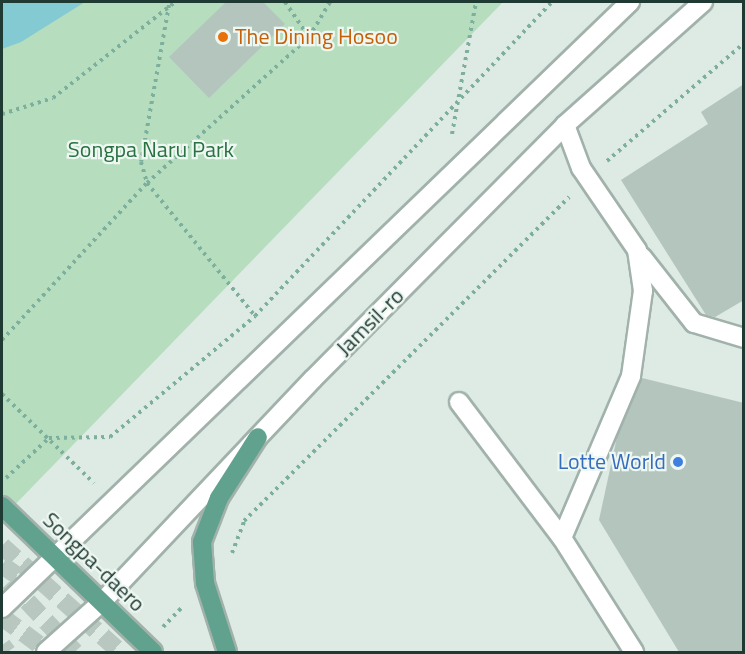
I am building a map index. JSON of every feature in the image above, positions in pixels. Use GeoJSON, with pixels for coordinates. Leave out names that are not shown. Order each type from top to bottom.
{"type":"FeatureCollection","features":[{"type":"Feature","properties":{"kind":"main road"},"geometry":{"type":"LineString","coordinates":[[227,652],[206,583],[202,542],[219,498],[258,437]]}},
{"type":"Feature","properties":{"kind":"main road","name":"Songpa-daero"},"geometry":{"type":"LineString","coordinates":[[2,506],[149,649]]}},
{"type":"Feature","properties":{"kind":"street"},"geometry":{"type":"LineString","coordinates":[[2,608],[630,2]]}},
{"type":"Feature","properties":{"kind":"street","name":"Jamsil-ro"},"geometry":{"type":"LineString","coordinates":[[46,652],[102,602],[258,437],[565,125],[703,2]]}},
{"type":"Feature","properties":{"kind":"street"},"geometry":{"type":"LineString","coordinates":[[565,125],[588,178],[637,250],[694,323],[744,338]]}},
{"type":"Feature","properties":{"kind":"street"},"geometry":{"type":"LineString","coordinates":[[562,538],[631,376],[643,311],[637,250]]}},
{"type":"Feature","properties":{"kind":"street"},"geometry":{"type":"LineString","coordinates":[[459,402],[562,538],[634,652]]}},
{"type":"Feature","properties":{"kind":"path"},"geometry":{"type":"LineString","coordinates":[[2,114],[53,98],[175,2]]}},
{"type":"Feature","properties":{"kind":"path"},"geometry":{"type":"LineString","coordinates":[[285,2],[309,37]]}},
{"type":"Feature","properties":{"kind":"path"},"geometry":{"type":"LineString","coordinates":[[2,340],[147,183],[309,37],[330,2]]}},
{"type":"Feature","properties":{"kind":"path"},"geometry":{"type":"LineString","coordinates":[[444,179],[476,2]]}},
{"type":"Feature","properties":{"kind":"path"},"geometry":{"type":"LineString","coordinates":[[2,483],[50,438],[110,437],[255,316],[459,97],[552,2]]}},
{"type":"Feature","properties":{"kind":"path"},"geometry":{"type":"LineString","coordinates":[[170,4],[141,162],[147,183],[255,316],[279,341]]}},
{"type":"Feature","properties":{"kind":"path"},"geometry":{"type":"LineString","coordinates":[[230,559],[244,521],[588,178],[744,43]]}},
{"type":"Feature","properties":{"kind":"path"},"geometry":{"type":"LineString","coordinates":[[2,394],[50,438]]}},
{"type":"Feature","properties":{"kind":"path"},"geometry":{"type":"LineString","coordinates":[[149,649],[189,599]]}},
{"type":"Feature","properties":{"kind":"green space","name":"Songpa Naru Park"},"geometry":{"type":"Polygon","coordinates":[[[2,2],[503,2],[2,518],[2,2]]]}},
{"type":"Feature","properties":{"kind":"water"},"geometry":{"type":"Polygon","coordinates":[[[2,2],[85,2],[21,42],[2,49],[2,2]]]}},
{"type":"Feature","properties":{"kind":"building"},"geometry":{"type":"Polygon","coordinates":[[[226,2],[263,2],[285,24],[209,98],[169,57],[226,2]]]}},
{"type":"Feature","properties":{"kind":"building"},"geometry":{"type":"Polygon","coordinates":[[[744,84],[744,300],[715,317],[706,315],[621,180],[708,124],[701,112],[744,84]]]}},
{"type":"Feature","properties":{"kind":"building","name":"Lotte World"},"geometry":{"type":"Polygon","coordinates":[[[642,378],[744,403],[744,652],[679,652],[599,520],[617,437],[642,378]]]}},
{"type":"Feature","properties":{"kind":"tunnel"},"geometry":{"type":"LineString","coordinates":[[2,546],[120,652]]}},
{"type":"Feature","properties":{"kind":"tunnel"},"geometry":{"type":"LineString","coordinates":[[2,565],[33,587]]}},
{"type":"Feature","properties":{"kind":"tunnel"},"geometry":{"type":"LineString","coordinates":[[9,582],[75,652]]}},
{"type":"Feature","properties":{"kind":"tunnel"},"geometry":{"type":"LineString","coordinates":[[2,617],[49,652]]}},
{"type":"Feature","properties":{"kind":"tunnel"},"geometry":{"type":"LineString","coordinates":[[2,645],[7,652]]}},
{"type":"Feature","properties":{"kind":"place","name":"The Dining Hosoo"},"geometry":{"type":"Point","coordinates":[223,37]}},
{"type":"Feature","properties":{"kind":"place","name":"Lotte World"},"geometry":{"type":"Point","coordinates":[678,462]}}]}
